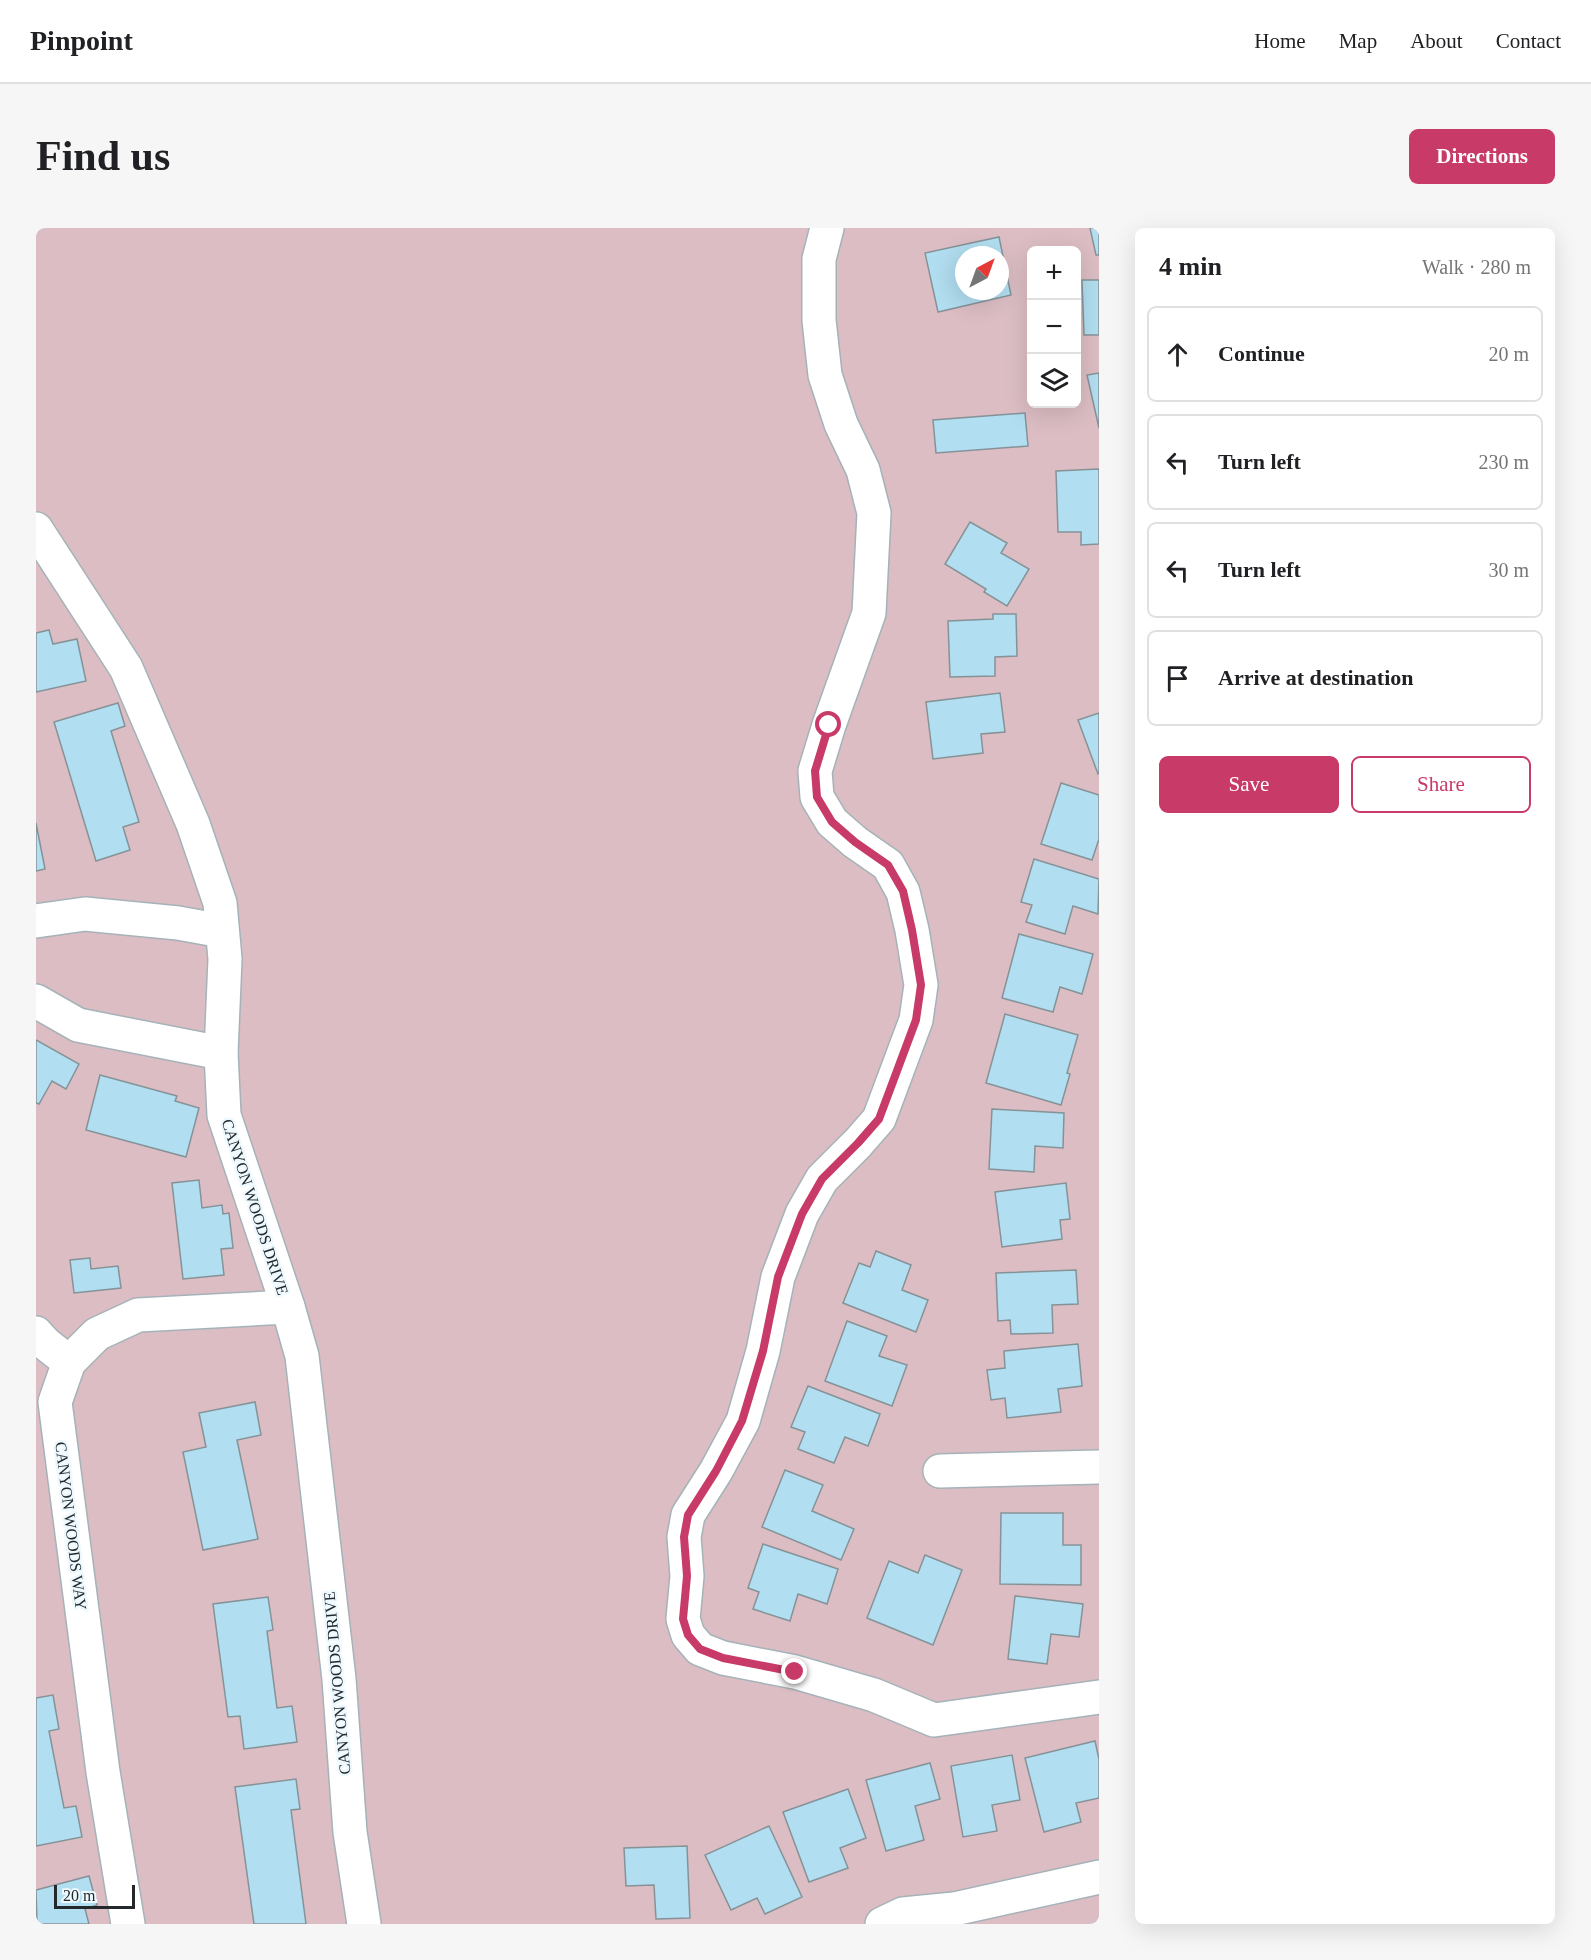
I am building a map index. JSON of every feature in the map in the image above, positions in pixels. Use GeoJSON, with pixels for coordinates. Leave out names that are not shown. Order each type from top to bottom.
{"type":"FeatureCollection","features":[{"type":"Feature","properties":{"kind":"street"},"geometry":{"type":"LineString","coordinates":[[827,228],[819,259],[819,320],[825,375],[841,424],[863,470],[874,513],[869,613],[815,771],[817,797],[832,822],[855,842],[888,865],[903,891],[921,985],[916,1020],[879,1119],[822,1179],[802,1214],[778,1277],[763,1351],[742,1421],[716,1471],[688,1515],[684,1537],[687,1576],[683,1619],[688,1635],[700,1649],[723,1658],[806,1675],[874,1695],[934,1720],[1099,1697]]}},
{"type":"Feature","properties":{"kind":"street","name":"CANYON WOODS DRIVE"},"geometry":{"type":"LineString","coordinates":[[36,529],[46,563],[126,668],[193,824],[220,903],[225,959],[220,1053],[224,1115],[302,1356],[339,1679],[350,1832],[364,1924]]}},
{"type":"Feature","properties":{"kind":"street"},"geometry":{"type":"LineString","coordinates":[[36,921],[85,914],[177,923],[222,931]]}},
{"type":"Feature","properties":{"kind":"street"},"geometry":{"type":"LineString","coordinates":[[36,1001],[78,1025],[220,1053]]}},
{"type":"Feature","properties":{"kind":"street","name":"CANYON WOODS WAY"},"geometry":{"type":"LineString","coordinates":[[128,1924],[103,1772],[55,1402],[69,1362],[96,1334],[138,1315],[288,1307]]}},
{"type":"Feature","properties":{"kind":"street"},"geometry":{"type":"LineString","coordinates":[[36,1333],[69,1362]]}},
{"type":"Feature","properties":{"kind":"street"},"geometry":{"type":"LineString","coordinates":[[940,1471],[1099,1467]]}},
{"type":"Feature","properties":{"kind":"street"},"geometry":{"type":"LineString","coordinates":[[882,1924],[903,1914],[954,1909],[1099,1877]]}},
{"type":"Feature","properties":{"kind":"shaded area"},"geometry":{"type":"Polygon","coordinates":[[[36,228],[1099,228],[1099,1924],[36,1924],[36,228]]]}},
{"type":"Feature","properties":{"kind":"building"},"geometry":{"type":"Polygon","coordinates":[[[1090,228],[1099,228],[1099,255],[1096,255],[1090,228]]]}},
{"type":"Feature","properties":{"kind":"building"},"geometry":{"type":"Polygon","coordinates":[[[999,237],[1001,246],[957,246],[999,237]]]}},
{"type":"Feature","properties":{"kind":"building"},"geometry":{"type":"Polygon","coordinates":[[[955,247],[955,300],[990,300],[938,312],[925,253],[955,247]]]}},
{"type":"Feature","properties":{"kind":"building"},"geometry":{"type":"Polygon","coordinates":[[[1082,280],[1099,280],[1099,335],[1084,335],[1082,280]]]}},
{"type":"Feature","properties":{"kind":"building"},"geometry":{"type":"Polygon","coordinates":[[[1099,373],[1099,428],[1087,375],[1099,373]]]}},
{"type":"Feature","properties":{"kind":"building"},"geometry":{"type":"Polygon","coordinates":[[[1025,413],[1028,446],[936,453],[933,420],[1025,413]]]}},
{"type":"Feature","properties":{"kind":"building"},"geometry":{"type":"Polygon","coordinates":[[[1099,469],[1099,544],[1081,545],[1081,532],[1058,532],[1056,471],[1099,469]]]}},
{"type":"Feature","properties":{"kind":"building"},"geometry":{"type":"Polygon","coordinates":[[[970,522],[1007,543],[1001,553],[1029,569],[1007,606],[984,592],[986,589],[945,564],[970,522]]]}},
{"type":"Feature","properties":{"kind":"building"},"geometry":{"type":"Polygon","coordinates":[[[993,614],[1016,614],[1017,656],[995,657],[995,676],[950,677],[948,621],[993,619],[993,614]]]}},
{"type":"Feature","properties":{"kind":"building"},"geometry":{"type":"Polygon","coordinates":[[[49,630],[53,644],[77,639],[86,681],[36,692],[36,633],[49,630]]]}},
{"type":"Feature","properties":{"kind":"building"},"geometry":{"type":"Polygon","coordinates":[[[1000,693],[1005,732],[981,734],[983,753],[933,759],[926,702],[1000,693]]]}},
{"type":"Feature","properties":{"kind":"building"},"geometry":{"type":"Polygon","coordinates":[[[118,703],[125,726],[111,731],[139,822],[123,827],[130,850],[96,861],[54,722],[118,703]]]}},
{"type":"Feature","properties":{"kind":"building"},"geometry":{"type":"Polygon","coordinates":[[[1099,713],[1099,773],[1098,774],[1078,720],[1099,713]]]}},
{"type":"Feature","properties":{"kind":"building"},"geometry":{"type":"Polygon","coordinates":[[[1061,783],[1099,795],[1099,839],[1092,860],[1041,844],[1061,783]]]}},
{"type":"Feature","properties":{"kind":"building"},"geometry":{"type":"Polygon","coordinates":[[[36,823],[45,869],[36,871],[36,823]]]}},
{"type":"Feature","properties":{"kind":"building"},"geometry":{"type":"Polygon","coordinates":[[[1034,859],[1099,879],[1098,914],[1073,906],[1065,934],[1026,922],[1032,905],[1021,902],[1034,859]]]}},
{"type":"Feature","properties":{"kind":"building"},"geometry":{"type":"Polygon","coordinates":[[[1019,934],[1093,954],[1082,994],[1060,987],[1053,1012],[1002,998],[1019,934]]]}},
{"type":"Feature","properties":{"kind":"building"},"geometry":{"type":"Polygon","coordinates":[[[1005,1014],[1078,1035],[1061,1105],[986,1083],[1005,1014]]]}},
{"type":"Feature","properties":{"kind":"building"},"geometry":{"type":"Polygon","coordinates":[[[36,1040],[79,1064],[66,1089],[52,1081],[39,1104],[36,1103],[36,1040]]]}},
{"type":"Feature","properties":{"kind":"building"},"geometry":{"type":"Polygon","coordinates":[[[100,1075],[177,1096],[175,1101],[199,1108],[186,1157],[86,1130],[100,1075]]]}},
{"type":"Feature","properties":{"kind":"building"},"geometry":{"type":"Polygon","coordinates":[[[992,1109],[1064,1113],[1063,1148],[1035,1146],[1034,1172],[989,1169],[992,1109]]]}},
{"type":"Feature","properties":{"kind":"building"},"geometry":{"type":"Polygon","coordinates":[[[199,1180],[202,1208],[222,1205],[223,1214],[229,1213],[233,1248],[221,1249],[224,1275],[183,1279],[172,1183],[199,1180]]]}},
{"type":"Feature","properties":{"kind":"building"},"geometry":{"type":"Polygon","coordinates":[[[1066,1183],[1070,1219],[1060,1220],[1062,1239],[1002,1247],[995,1192],[1066,1183]]]}},
{"type":"Feature","properties":{"kind":"building"},"geometry":{"type":"Polygon","coordinates":[[[876,1251],[911,1265],[902,1290],[928,1300],[916,1332],[843,1303],[859,1263],[870,1267],[876,1251]]]}},
{"type":"Feature","properties":{"kind":"building"},"geometry":{"type":"Polygon","coordinates":[[[90,1258],[91,1269],[118,1266],[121,1288],[74,1293],[70,1260],[90,1258]]]}},
{"type":"Feature","properties":{"kind":"building"},"geometry":{"type":"Polygon","coordinates":[[[1076,1270],[1078,1304],[1052,1305],[1053,1333],[1011,1334],[1010,1320],[998,1321],[996,1273],[1076,1270]]]}},
{"type":"Feature","properties":{"kind":"building"},"geometry":{"type":"Polygon","coordinates":[[[847,1321],[887,1336],[879,1356],[907,1365],[892,1406],[825,1381],[847,1321]]]}},
{"type":"Feature","properties":{"kind":"building"},"geometry":{"type":"Polygon","coordinates":[[[1078,1344],[1082,1386],[1058,1389],[1061,1412],[1007,1418],[1005,1398],[991,1400],[987,1370],[1005,1368],[1004,1351],[1078,1344]]]}},
{"type":"Feature","properties":{"kind":"building"},"geometry":{"type":"Polygon","coordinates":[[[808,1386],[880,1414],[868,1446],[845,1437],[834,1463],[798,1449],[805,1432],[791,1427],[808,1386]]]}},
{"type":"Feature","properties":{"kind":"building"},"geometry":{"type":"Polygon","coordinates":[[[255,1402],[261,1435],[237,1440],[258,1539],[203,1550],[183,1452],[206,1447],[199,1413],[255,1402]]]}},
{"type":"Feature","properties":{"kind":"building"},"geometry":{"type":"Polygon","coordinates":[[[785,1470],[823,1485],[812,1511],[854,1529],[841,1560],[762,1527],[785,1470]]]}},
{"type":"Feature","properties":{"kind":"building"},"geometry":{"type":"Polygon","coordinates":[[[1001,1513],[1063,1513],[1063,1545],[1081,1545],[1081,1585],[1000,1584],[1001,1513]]]}},
{"type":"Feature","properties":{"kind":"building"},"geometry":{"type":"Polygon","coordinates":[[[763,1544],[838,1569],[827,1604],[798,1594],[790,1621],[753,1609],[759,1592],[748,1588],[763,1544]]]}},
{"type":"Feature","properties":{"kind":"building"},"geometry":{"type":"Polygon","coordinates":[[[925,1555],[962,1570],[933,1645],[867,1618],[889,1561],[918,1573],[925,1555]]]}},
{"type":"Feature","properties":{"kind":"building"},"geometry":{"type":"Polygon","coordinates":[[[1015,1596],[1083,1604],[1079,1637],[1051,1634],[1047,1664],[1008,1659],[1015,1596]]]}},
{"type":"Feature","properties":{"kind":"building"},"geometry":{"type":"Polygon","coordinates":[[[268,1597],[273,1630],[267,1631],[277,1708],[292,1706],[297,1742],[244,1749],[240,1716],[228,1717],[213,1604],[268,1597]]]}},
{"type":"Feature","properties":{"kind":"building"},"geometry":{"type":"Polygon","coordinates":[[[53,1695],[59,1729],[49,1731],[64,1808],[76,1806],[82,1837],[36,1846],[36,1698],[53,1695]]]}},
{"type":"Feature","properties":{"kind":"building"},"geometry":{"type":"Polygon","coordinates":[[[1095,1741],[1099,1759],[1099,1798],[1076,1803],[1081,1822],[1044,1832],[1025,1758],[1095,1741]]]}},
{"type":"Feature","properties":{"kind":"building"},"geometry":{"type":"Polygon","coordinates":[[[1012,1755],[1020,1800],[992,1805],[997,1831],[963,1837],[951,1766],[1012,1755]]]}},
{"type":"Feature","properties":{"kind":"building"},"geometry":{"type":"Polygon","coordinates":[[[930,1763],[940,1799],[915,1806],[924,1840],[886,1851],[866,1780],[930,1763]]]}},
{"type":"Feature","properties":{"kind":"building"},"geometry":{"type":"Polygon","coordinates":[[[296,1779],[300,1809],[291,1810],[306,1924],[254,1924],[235,1787],[296,1779]]]}},
{"type":"Feature","properties":{"kind":"building"},"geometry":{"type":"Polygon","coordinates":[[[848,1789],[866,1838],[840,1848],[848,1868],[809,1882],[783,1812],[848,1789]]]}},
{"type":"Feature","properties":{"kind":"building"},"geometry":{"type":"Polygon","coordinates":[[[769,1826],[802,1897],[765,1914],[757,1898],[731,1910],[705,1855],[769,1826]]]}},
{"type":"Feature","properties":{"kind":"building"},"geometry":{"type":"Polygon","coordinates":[[[687,1846],[690,1918],[656,1919],[654,1885],[626,1886],[624,1848],[687,1846]]]}},
{"type":"Feature","properties":{"kind":"building"},"geometry":{"type":"Polygon","coordinates":[[[89,1876],[97,1905],[85,1909],[89,1924],[37,1924],[36,1890],[89,1876]]]}},
{"type":"Feature","properties":{"kind":"route"},"geometry":{"type":"LineString","coordinates":[[795,1672],[723,1658],[700,1649],[688,1635],[683,1619],[687,1576],[684,1537],[688,1515],[716,1471],[742,1421],[763,1351],[778,1277],[802,1214],[822,1179],[879,1119],[916,1020],[921,985],[903,891],[888,865],[855,842],[832,822],[817,797],[815,771],[829,725]]}}]}
